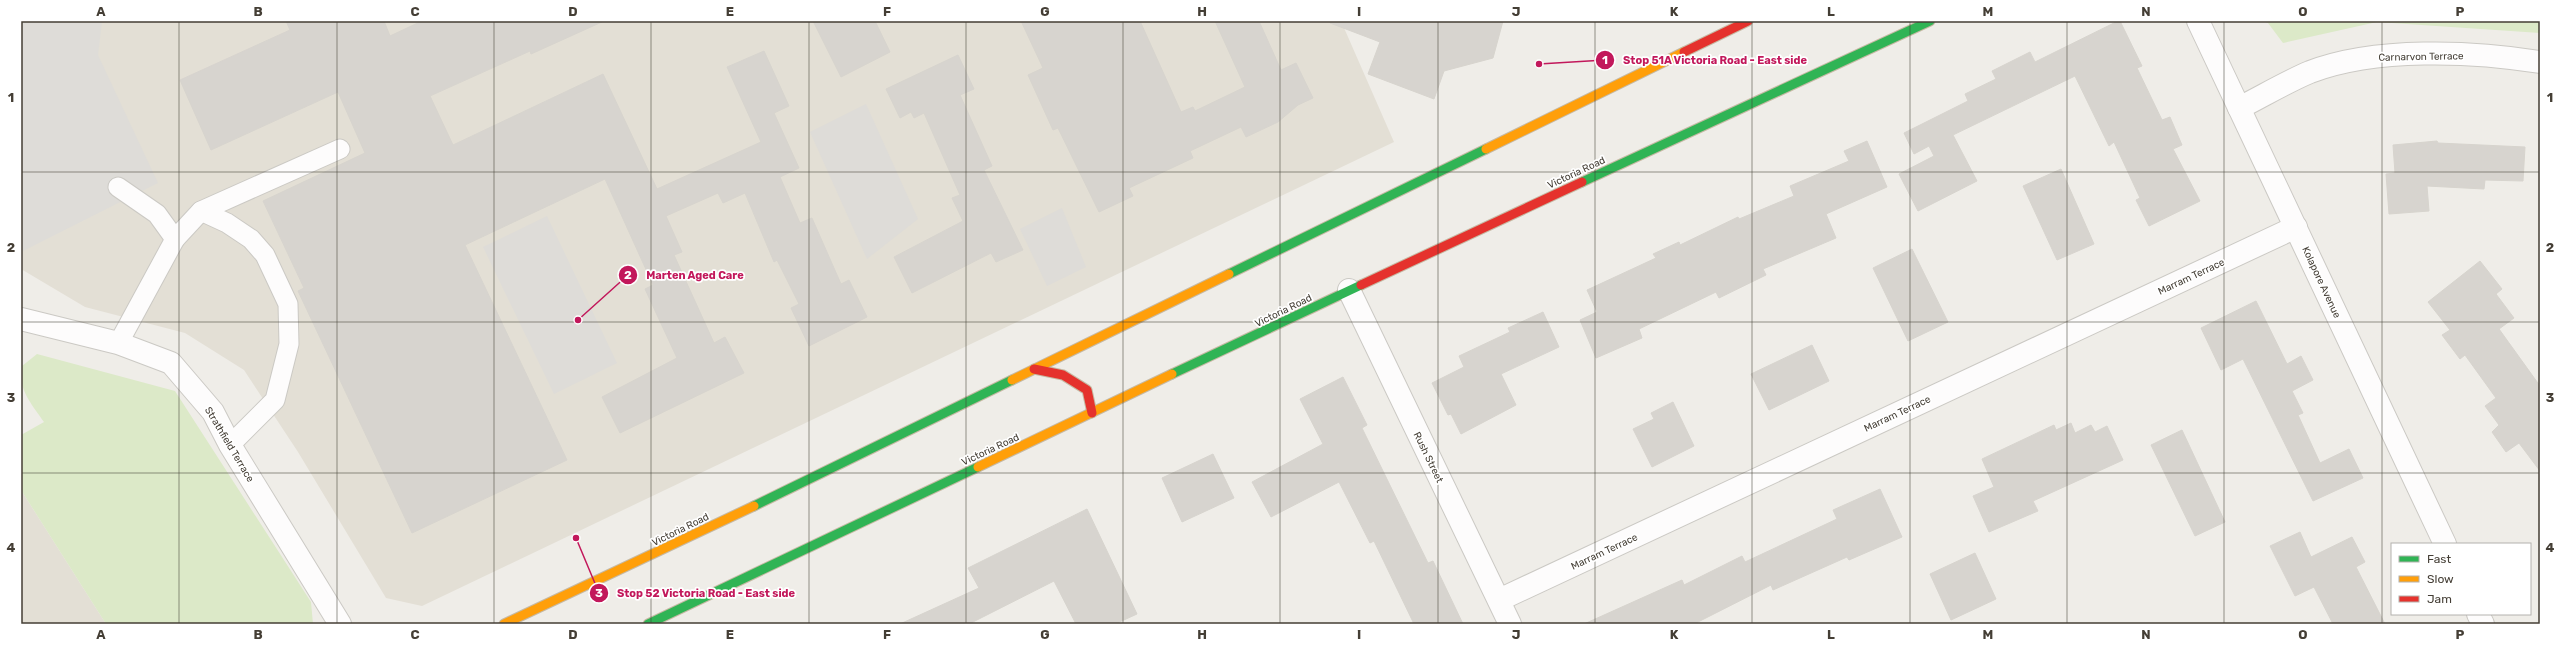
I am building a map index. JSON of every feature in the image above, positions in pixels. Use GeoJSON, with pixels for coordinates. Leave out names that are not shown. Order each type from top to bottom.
{"type":"FeatureCollection","features":[{"type":"Feature","properties":{"kind":"highway","name":"Victoria Road"},"geometry":{"type":"LineString","coordinates":[[504,624],[1034,369],[1748,21]]}},
{"type":"Feature","properties":{"kind":"highway","name":"Victoria Road"},"geometry":{"type":"LineString","coordinates":[[648,624],[1348,290],[1930,21]]}},
{"type":"Feature","properties":{"kind":"highway"},"geometry":{"type":"LineString","coordinates":[[1034,369],[1063,375],[1087,390],[1092,413]]}},
{"type":"Feature","properties":{"kind":"street","name":"Kolapore Avenue"},"geometry":{"type":"LineString","coordinates":[[2198,21],[2445,543]]}},
{"type":"Feature","properties":{"kind":"street","name":"Carnarvon Terrace"},"geometry":{"type":"LineString","coordinates":[[2239,108],[2311,72],[2375,56],[2442,54],[2540,62]]}},
{"type":"Feature","properties":{"kind":"street","name":"Marram Terrace"},"geometry":{"type":"LineString","coordinates":[[1499,600],[2296,227]]}},
{"type":"Feature","properties":{"kind":"street","name":"Rush Street"},"geometry":{"type":"LineString","coordinates":[[1348,290],[1510,624]]}},
{"type":"Feature","properties":{"kind":"street","name":"Strathfield Terrace"},"geometry":{"type":"LineString","coordinates":[[21,319],[118,344],[170,363],[213,412],[230,445],[340,624]]}},
{"type":"Feature","properties":{"kind":"street"},"geometry":{"type":"LineString","coordinates":[[2478,615],[2483,624]]}},
{"type":"Feature","properties":{"kind":"lane"},"geometry":{"type":"LineString","coordinates":[[118,344],[175,239],[202,211],[340,149]]}},
{"type":"Feature","properties":{"kind":"lane"},"geometry":{"type":"LineString","coordinates":[[118,187],[157,214],[175,239]]}},
{"type":"Feature","properties":{"kind":"lane"},"geometry":{"type":"LineString","coordinates":[[202,211],[228,223],[251,239],[265,255],[288,304],[289,344],[275,400],[230,445]]}},
{"type":"Feature","properties":{"kind":"shaded area"},"geometry":{"type":"Polygon","coordinates":[[[21,21],[1341,21],[1394,142],[422,606],[386,598],[298,452],[244,370],[185,333],[85,307],[21,269],[21,21]]]}},
{"type":"Feature","properties":{"kind":"shaded area"},"geometry":{"type":"Polygon","coordinates":[[[21,21],[102,21],[98,55],[158,183],[21,252],[21,21]]]}},
{"type":"Feature","properties":{"kind":"shaded area"},"geometry":{"type":"Polygon","coordinates":[[[866,104],[918,219],[867,259],[810,132],[866,104]]]}},
{"type":"Feature","properties":{"kind":"shaded area"},"geometry":{"type":"Polygon","coordinates":[[[1062,208],[1086,267],[1047,286],[1020,229],[1062,208]]]}},
{"type":"Feature","properties":{"kind":"shaded area"},"geometry":{"type":"Polygon","coordinates":[[[547,216],[617,363],[554,394],[483,247],[547,216]]]}},
{"type":"Feature","properties":{"kind":"shaded area"},"geometry":{"type":"Polygon","coordinates":[[[21,490],[106,624],[21,624],[21,490]]]}},
{"type":"Feature","properties":{"kind":"green space"},"geometry":{"type":"Polygon","coordinates":[[[2263,21],[2540,21],[2540,33],[2377,22],[2283,43],[2268,23],[2263,21]]]}},
{"type":"Feature","properties":{"kind":"green space"},"geometry":{"type":"Polygon","coordinates":[[[37,354],[175,391],[311,602],[313,624],[106,624],[21,490],[21,435],[44,422],[27,396],[21,374],[22,366],[37,354]]]}},
{"type":"Feature","properties":{"kind":"building"},"geometry":{"type":"Polygon","coordinates":[[[286,21],[384,21],[390,36],[422,21],[604,21],[531,54],[530,51],[430,96],[453,145],[603,74],[657,189],[761,142],[727,67],[764,51],[789,106],[774,113],[799,168],[780,177],[800,223],[812,218],[841,284],[849,280],[867,317],[809,346],[791,308],[799,304],[777,260],[774,262],[745,193],[723,203],[718,193],[666,216],[682,252],[674,255],[714,343],[725,337],[744,373],[620,433],[602,397],[677,358],[645,289],[653,285],[605,179],[465,245],[567,460],[412,533],[298,291],[304,288],[263,201],[365,153],[338,92],[211,150],[180,80],[290,30],[286,21]]]}},
{"type":"Feature","properties":{"kind":"building"},"geometry":{"type":"Polygon","coordinates":[[[813,21],[875,21],[890,52],[841,77],[813,21]]]}},
{"type":"Feature","properties":{"kind":"building"},"geometry":{"type":"Polygon","coordinates":[[[1021,21],[1140,21],[1181,112],[1193,107],[1195,111],[1245,87],[1215,21],[1259,21],[1281,70],[1296,63],[1313,98],[1298,105],[1278,122],[1246,137],[1241,127],[1190,151],[1193,158],[1129,188],[1133,196],[1099,212],[1058,128],[1053,130],[1028,75],[1043,68],[1021,21]]]}},
{"type":"Feature","properties":{"kind":"building"},"geometry":{"type":"Polygon","coordinates":[[[1330,21],[1503,21],[1493,58],[1444,71],[1434,99],[1368,74],[1380,42],[1330,23],[1330,21]]]}},
{"type":"Feature","properties":{"kind":"building"},"geometry":{"type":"Polygon","coordinates":[[[2120,21],[2142,66],[2137,68],[2162,120],[2170,117],[2182,145],[2173,149],[2200,201],[2149,226],[2136,200],[2140,198],[2114,142],[2109,146],[2075,76],[1953,135],[1977,181],[1918,211],[1899,174],[1934,156],[1929,146],[1914,154],[1904,133],[1968,101],[1965,94],[1996,79],[1992,71],[2030,52],[2035,62],[2120,21]]]}},
{"type":"Feature","properties":{"kind":"building"},"geometry":{"type":"Polygon","coordinates":[[[958,55],[974,89],[960,95],[992,166],[984,170],[1023,250],[996,262],[991,253],[912,293],[894,257],[963,221],[952,198],[960,195],[924,113],[914,118],[911,112],[900,118],[886,89],[958,55]]]}},
{"type":"Feature","properties":{"kind":"building"},"geometry":{"type":"Polygon","coordinates":[[[1867,141],[1887,187],[1826,214],[1836,238],[1763,269],[1766,275],[1719,298],[1716,292],[1639,329],[1642,338],[1596,358],[1580,320],[1597,312],[1587,290],[1656,258],[1653,254],[1679,242],[1680,245],[1738,217],[1739,219],[1794,196],[1790,186],[1849,161],[1844,151],[1867,141]]]}},
{"type":"Feature","properties":{"kind":"building"},"geometry":{"type":"Polygon","coordinates":[[[2437,141],[2438,143],[2525,147],[2523,181],[2485,180],[2484,189],[2427,186],[2429,211],[2389,214],[2386,174],[2395,173],[2393,145],[2437,141]]]}},
{"type":"Feature","properties":{"kind":"building"},"geometry":{"type":"Polygon","coordinates":[[[2061,169],[2094,244],[2057,260],[2023,186],[2061,169]]]}},
{"type":"Feature","properties":{"kind":"building"},"geometry":{"type":"Polygon","coordinates":[[[1912,249],[1948,322],[1908,341],[1873,268],[1912,249]]]}},
{"type":"Feature","properties":{"kind":"building"},"geometry":{"type":"Polygon","coordinates":[[[2480,261],[2502,289],[2496,294],[2514,318],[2499,329],[2540,386],[2540,471],[2519,443],[2506,452],[2492,432],[2499,425],[2485,406],[2496,398],[2465,355],[2460,359],[2442,335],[2450,330],[2428,302],[2480,261]]]}},
{"type":"Feature","properties":{"kind":"building"},"geometry":{"type":"Polygon","coordinates":[[[2256,301],[2287,364],[2301,356],[2313,380],[2292,391],[2303,413],[2298,415],[2320,463],[2349,449],[2363,478],[2313,501],[2243,359],[2221,370],[2201,328],[2256,301]]]}},
{"type":"Feature","properties":{"kind":"building"},"geometry":{"type":"Polygon","coordinates":[[[1543,312],[1559,347],[1501,374],[1516,405],[1461,434],[1451,414],[1448,415],[1432,383],[1464,367],[1459,356],[1510,332],[1508,328],[1543,312]]]}},
{"type":"Feature","properties":{"kind":"building"},"geometry":{"type":"Polygon","coordinates":[[[1812,345],[1829,381],[1769,410],[1751,374],[1812,345]]]}},
{"type":"Feature","properties":{"kind":"building"},"geometry":{"type":"Polygon","coordinates":[[[1343,377],[1367,425],[1362,428],[1428,563],[1433,561],[1463,624],[1414,624],[1374,541],[1370,543],[1339,482],[1271,517],[1252,482],[1323,444],[1300,399],[1343,377]]]}},
{"type":"Feature","properties":{"kind":"building"},"geometry":{"type":"Polygon","coordinates":[[[1673,402],[1694,446],[1652,467],[1633,429],[1654,419],[1651,413],[1673,402]]]}},
{"type":"Feature","properties":{"kind":"building"},"geometry":{"type":"Polygon","coordinates":[[[2071,423],[2075,433],[2091,425],[2095,432],[2107,426],[2123,460],[2033,501],[2038,511],[1989,532],[1973,496],[1994,487],[1982,459],[2054,425],[2056,430],[2071,423]]]}},
{"type":"Feature","properties":{"kind":"building"},"geometry":{"type":"Polygon","coordinates":[[[2182,430],[2225,522],[2195,536],[2151,445],[2182,430]]]}},
{"type":"Feature","properties":{"kind":"building"},"geometry":{"type":"Polygon","coordinates":[[[1213,454],[1234,498],[1182,522],[1162,478],[1213,454]]]}},
{"type":"Feature","properties":{"kind":"building"},"geometry":{"type":"Polygon","coordinates":[[[1880,489],[1902,537],[1849,560],[1847,557],[1773,590],[1771,585],[1694,624],[1584,624],[1682,580],[1684,585],[1742,556],[1745,562],[1837,519],[1833,510],[1880,489]]]}},
{"type":"Feature","properties":{"kind":"building"},"geometry":{"type":"Polygon","coordinates":[[[1087,509],[1137,614],[1115,624],[1076,624],[1054,581],[969,624],[900,624],[979,588],[968,568],[1087,509]]]}},
{"type":"Feature","properties":{"kind":"building"},"geometry":{"type":"Polygon","coordinates":[[[2300,532],[2311,557],[2352,537],[2365,562],[2356,567],[2385,624],[2333,624],[2314,587],[2295,596],[2270,546],[2300,532]]]}},
{"type":"Feature","properties":{"kind":"building"},"geometry":{"type":"Polygon","coordinates":[[[1975,553],[1996,599],[1951,620],[1930,574],[1975,553]]]}},
{"type":"Feature","properties":{"kind":"traffic: fast"},"geometry":{"type":"LineString","coordinates":[[1582,182],[1930,21]]}},
{"type":"Feature","properties":{"kind":"traffic: fast"},"geometry":{"type":"LineString","coordinates":[[1229,274],[1486,149]]}},
{"type":"Feature","properties":{"kind":"traffic: fast"},"geometry":{"type":"LineString","coordinates":[[1172,374],[1361,285]]}},
{"type":"Feature","properties":{"kind":"traffic: fast"},"geometry":{"type":"LineString","coordinates":[[754,506],[1012,380]]}},
{"type":"Feature","properties":{"kind":"traffic: fast"},"geometry":{"type":"LineString","coordinates":[[648,624],[978,467]]}},
{"type":"Feature","properties":{"kind":"traffic: slow"},"geometry":{"type":"LineString","coordinates":[[1486,149],[1684,52]]}},
{"type":"Feature","properties":{"kind":"traffic: slow"},"geometry":{"type":"LineString","coordinates":[[1012,380],[1229,274]]}},
{"type":"Feature","properties":{"kind":"traffic: slow"},"geometry":{"type":"LineString","coordinates":[[978,467],[1172,374]]}},
{"type":"Feature","properties":{"kind":"traffic: slow"},"geometry":{"type":"LineString","coordinates":[[504,624],[754,506]]}},
{"type":"Feature","properties":{"kind":"traffic: jam"},"geometry":{"type":"LineString","coordinates":[[1684,52],[1748,21]]}},
{"type":"Feature","properties":{"kind":"traffic: jam"},"geometry":{"type":"LineString","coordinates":[[1361,285],[1582,182]]}},
{"type":"Feature","properties":{"kind":"traffic: jam"},"geometry":{"type":"LineString","coordinates":[[1034,369],[1063,375],[1087,390],[1092,413]]}},
{"type":"Feature","properties":{"kind":"place","name":"Stop 51A Victoria Road - East side"},"geometry":{"type":"Point","coordinates":[1539,64]}},
{"type":"Feature","properties":{"kind":"place","name":"Marten Aged Care"},"geometry":{"type":"Point","coordinates":[578,320]}},
{"type":"Feature","properties":{"kind":"place","name":"Stop 52 Victoria Road - East side"},"geometry":{"type":"Point","coordinates":[576,538]}}]}
